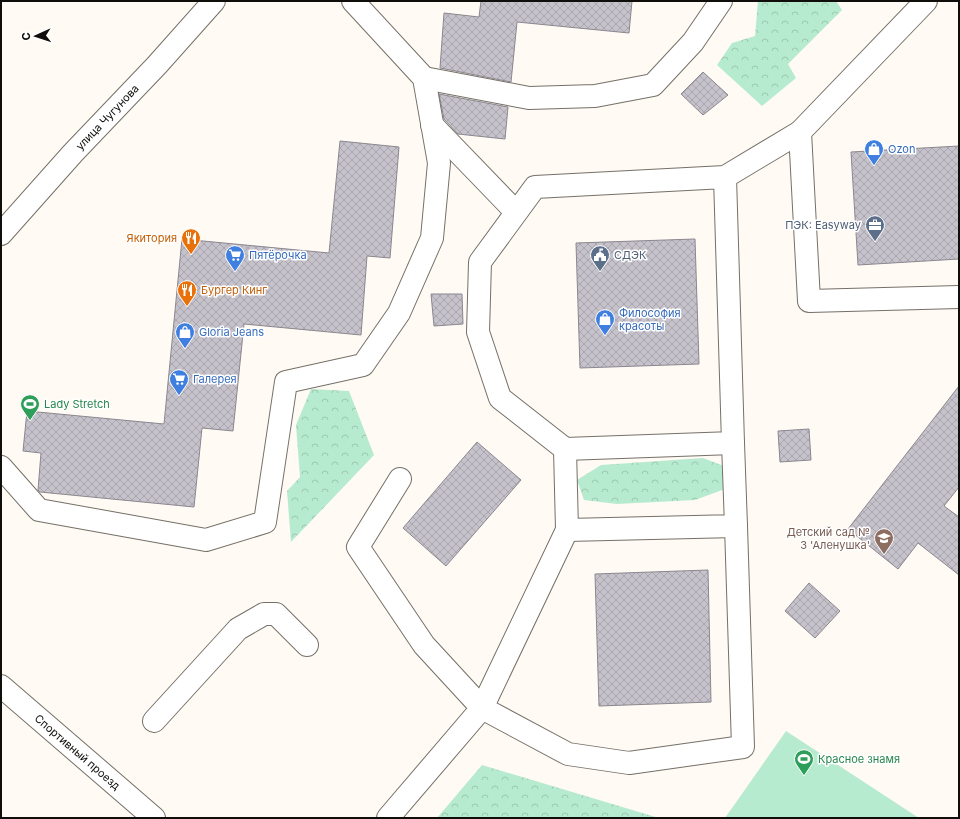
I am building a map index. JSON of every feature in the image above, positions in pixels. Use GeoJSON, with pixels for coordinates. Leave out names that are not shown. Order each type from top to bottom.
{"type":"FeatureCollection","features":[{"type":"Feature","properties":{"kind":"street","name":"улица Чугунова"},"geometry":{"type":"LineString","coordinates":[[1,234],[73,153],[157,65],[214,1]]}},
{"type":"Feature","properties":{"kind":"street"},"geometry":{"type":"LineString","coordinates":[[1,467],[39,510],[206,540],[266,522],[286,382],[363,365],[399,313],[432,238],[439,163],[424,78],[353,1]]}},
{"type":"Feature","properties":{"kind":"street"},"geometry":{"type":"LineString","coordinates":[[424,78],[529,98],[595,96],[653,85],[693,42],[721,1]]}},
{"type":"Feature","properties":{"kind":"street"},"geometry":{"type":"LineString","coordinates":[[733,443],[565,449],[500,398],[478,332],[480,262],[535,187],[725,177],[800,132],[926,1]]}},
{"type":"Feature","properties":{"kind":"street"},"geometry":{"type":"LineString","coordinates":[[432,125],[516,212]]}},
{"type":"Feature","properties":{"kind":"street"},"geometry":{"type":"LineString","coordinates":[[800,132],[809,301],[959,297]]}},
{"type":"Feature","properties":{"kind":"street"},"geometry":{"type":"LineString","coordinates":[[400,479],[358,547],[424,645],[482,708],[568,754],[614,761],[629,763],[743,747],[725,177]]}},
{"type":"Feature","properties":{"kind":"street"},"geometry":{"type":"LineString","coordinates":[[388,818],[482,708],[567,530],[565,449]]}},
{"type":"Feature","properties":{"kind":"street"},"geometry":{"type":"LineString","coordinates":[[567,530],[736,526]]}},
{"type":"Feature","properties":{"kind":"street"},"geometry":{"type":"LineString","coordinates":[[154,721],[238,629],[264,614],[276,614],[307,645]]}},
{"type":"Feature","properties":{"kind":"street","name":"Спортивный проезд"},"geometry":{"type":"LineString","coordinates":[[1,686],[154,818]]}},
{"type":"Feature","properties":{"kind":"green space"},"geometry":{"type":"Polygon","coordinates":[[[758,1],[836,1],[842,10],[788,64],[796,78],[762,106],[717,65],[732,43],[755,36],[758,1]]]}},
{"type":"Feature","properties":{"kind":"green space"},"geometry":{"type":"Polygon","coordinates":[[[311,389],[349,391],[374,455],[291,542],[287,491],[300,477],[296,425],[311,389]]]}},
{"type":"Feature","properties":{"kind":"green space"},"geometry":{"type":"Polygon","coordinates":[[[703,458],[724,466],[725,489],[695,500],[617,504],[584,500],[577,480],[601,465],[703,458]]]}},
{"type":"Feature","properties":{"kind":"green space","name":"Красное знамя"},"geometry":{"type":"Polygon","coordinates":[[[786,731],[919,818],[725,818],[786,731]]]}},
{"type":"Feature","properties":{"kind":"green space"},"geometry":{"type":"Polygon","coordinates":[[[482,765],[659,818],[437,818],[482,765]]]}},
{"type":"Feature","properties":{"kind":"building"},"geometry":{"type":"Polygon","coordinates":[[[481,1],[632,1],[629,33],[517,22],[511,82],[440,68],[444,13],[479,17],[481,1]]]}},
{"type":"Feature","properties":{"kind":"building"},"geometry":{"type":"Polygon","coordinates":[[[703,72],[728,95],[703,115],[681,94],[703,72]]]}},
{"type":"Feature","properties":{"kind":"building"},"geometry":{"type":"Polygon","coordinates":[[[439,94],[508,107],[505,139],[458,134],[444,119],[439,94]]]}},
{"type":"Feature","properties":{"kind":"building"},"geometry":{"type":"Polygon","coordinates":[[[340,141],[399,147],[390,258],[367,256],[361,335],[244,324],[233,431],[202,428],[194,507],[40,492],[38,490],[41,453],[23,451],[27,411],[164,424],[182,239],[329,253],[340,141]]]}},
{"type":"Feature","properties":{"kind":"building"},"geometry":{"type":"Polygon","coordinates":[[[959,146],[959,259],[858,265],[851,152],[959,146]]]}},
{"type":"Feature","properties":{"kind":"building"},"geometry":{"type":"Polygon","coordinates":[[[695,239],[699,364],[580,368],[576,243],[695,239]]]}},
{"type":"Feature","properties":{"kind":"building"},"geometry":{"type":"Polygon","coordinates":[[[431,294],[462,294],[463,324],[434,326],[431,294]]]}},
{"type":"Feature","properties":{"kind":"building"},"geometry":{"type":"Polygon","coordinates":[[[959,386],[959,487],[944,506],[959,517],[959,575],[918,543],[898,569],[848,529],[959,386]]]}},
{"type":"Feature","properties":{"kind":"building"},"geometry":{"type":"Polygon","coordinates":[[[809,429],[811,460],[780,462],[778,431],[809,429]]]}},
{"type":"Feature","properties":{"kind":"building"},"geometry":{"type":"Polygon","coordinates":[[[477,442],[521,480],[446,566],[403,528],[477,442]]]}},
{"type":"Feature","properties":{"kind":"building"},"geometry":{"type":"Polygon","coordinates":[[[708,570],[711,702],[599,706],[595,574],[708,570]]]}},
{"type":"Feature","properties":{"kind":"building"},"geometry":{"type":"Polygon","coordinates":[[[809,583],[840,611],[815,638],[785,611],[809,583]]]}},
{"type":"Feature","properties":{"kind":"place","name":"Ozon"},"geometry":{"type":"Point","coordinates":[874,166]}},
{"type":"Feature","properties":{"kind":"place","name":"ПЭК: Easyway"},"geometry":{"type":"Point","coordinates":[875,242]}},
{"type":"Feature","properties":{"kind":"place","name":"Якитория"},"geometry":{"type":"Point","coordinates":[191,255]}},
{"type":"Feature","properties":{"kind":"place","name":"Пятёрочка"},"geometry":{"type":"Point","coordinates":[235,272]}},
{"type":"Feature","properties":{"kind":"place","name":"СДЭК"},"geometry":{"type":"Point","coordinates":[600,272]}},
{"type":"Feature","properties":{"kind":"place","name":"Бургер Кинг"},"geometry":{"type":"Point","coordinates":[187,307]}},
{"type":"Feature","properties":{"kind":"place","name":"Философия красоты"},"geometry":{"type":"Point","coordinates":[605,336]}},
{"type":"Feature","properties":{"kind":"place","name":"Gloria Jeans"},"geometry":{"type":"Point","coordinates":[185,349]}},
{"type":"Feature","properties":{"kind":"place","name":"Галерея"},"geometry":{"type":"Point","coordinates":[179,396]}},
{"type":"Feature","properties":{"kind":"place","name":"Lady Stretch"},"geometry":{"type":"Point","coordinates":[30,421]}},
{"type":"Feature","properties":{"kind":"place","name":"Детский сад № 3 'Аленушка'"},"geometry":{"type":"Point","coordinates":[884,555]}},
{"type":"Feature","properties":{"kind":"place","name":"Красное знамя"},"geometry":{"type":"Point","coordinates":[804,776]}}]}
